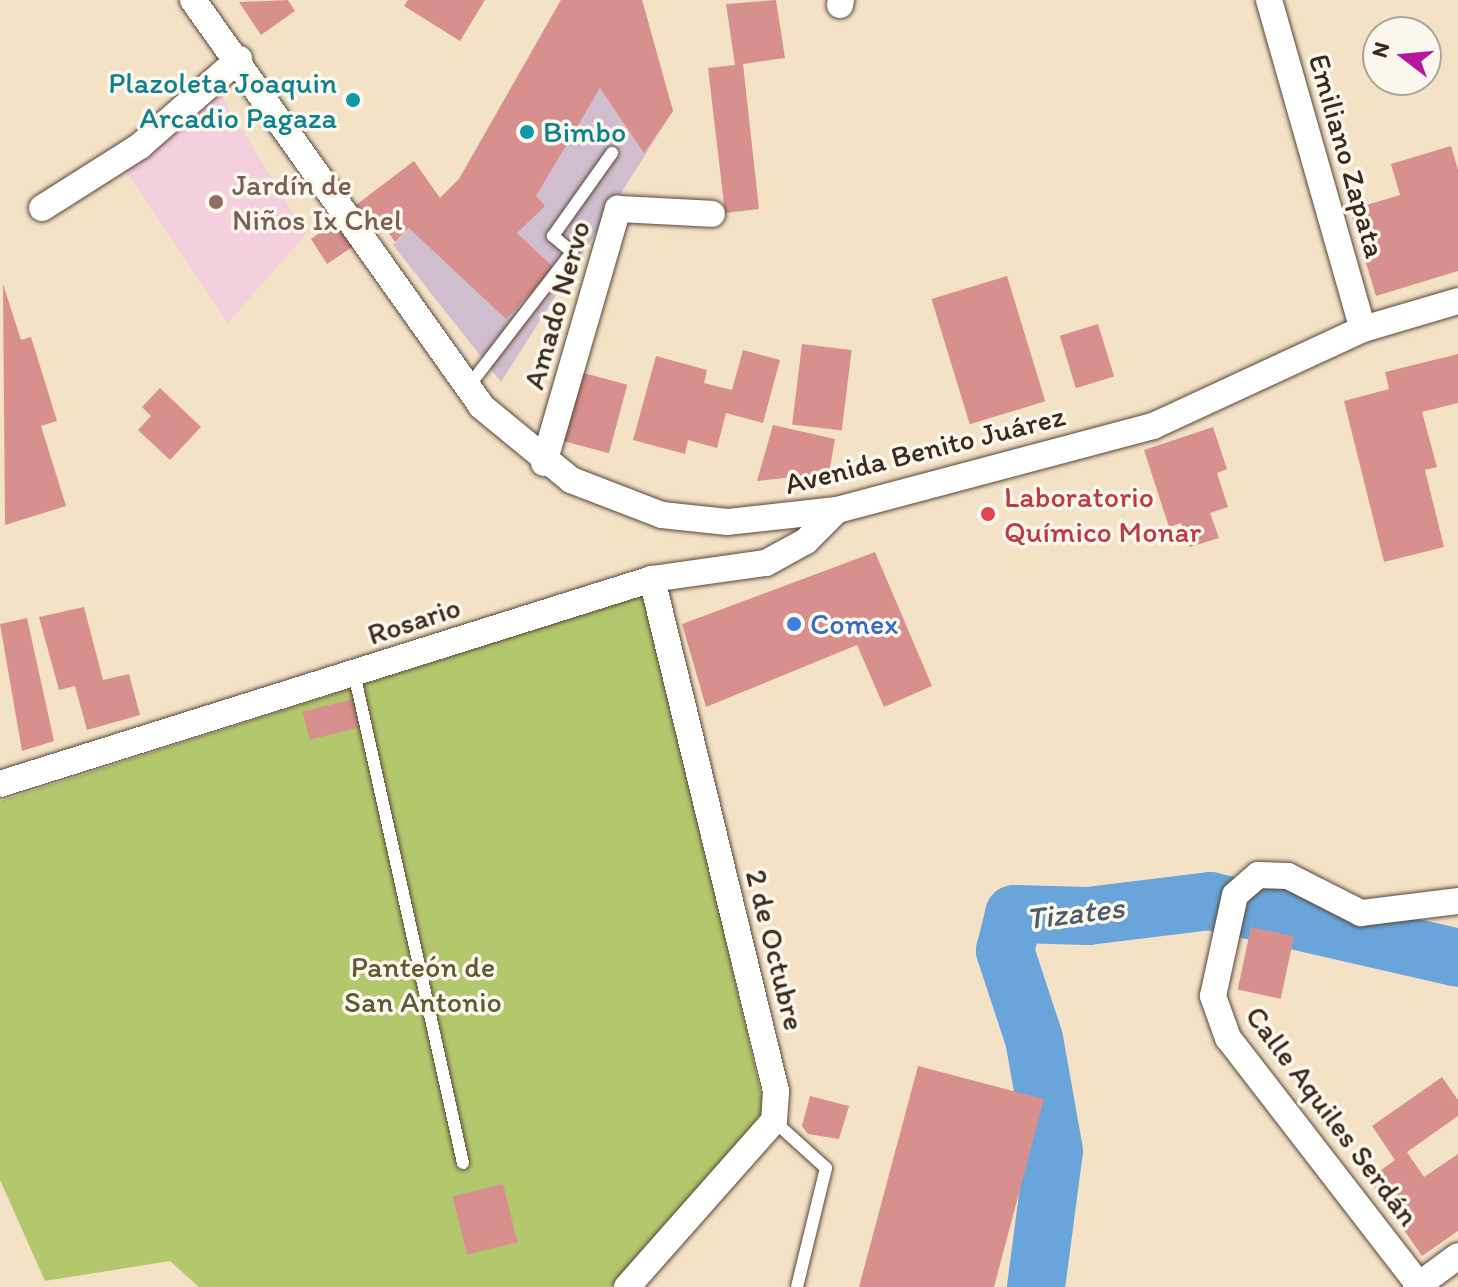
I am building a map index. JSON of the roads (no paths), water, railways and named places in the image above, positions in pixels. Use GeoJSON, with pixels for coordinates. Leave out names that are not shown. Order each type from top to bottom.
{"type":"FeatureCollection","features":[{"type":"Feature","properties":{"kind":"street","name":"Avenida Benito Juárez"},"geometry":{"type":"LineString","coordinates":[[193,0],[239,59],[466,390],[544,463],[600,495],[673,517],[728,522],[837,510],[1153,426],[1363,329],[1458,301]]}},
{"type":"Feature","properties":{"kind":"street","name":"Emiliano Zapata"},"geometry":{"type":"LineString","coordinates":[[1269,0],[1363,329]]}},
{"type":"Feature","properties":{"kind":"street"},"geometry":{"type":"LineString","coordinates":[[42,208],[140,146],[239,59]]}},
{"type":"Feature","properties":{"kind":"street","name":"Amado Nervo"},"geometry":{"type":"LineString","coordinates":[[544,463],[618,209],[712,214]]}},
{"type":"Feature","properties":{"kind":"street","name":"Rosario"},"geometry":{"type":"LineString","coordinates":[[0,784],[652,579],[766,563],[806,541],[837,510]]}},
{"type":"Feature","properties":{"kind":"street","name":"2 de Octubre"},"geometry":{"type":"LineString","coordinates":[[652,579],[776,1091],[774,1121]]}},
{"type":"Feature","properties":{"kind":"street","name":"Calle Aquiles Serdán"},"geometry":{"type":"LineString","coordinates":[[1417,1286],[1220,1025],[1213,996],[1235,895],[1248,880],[1278,873],[1361,913],[1458,901]]}},
{"type":"Feature","properties":{"kind":"street"},"geometry":{"type":"LineString","coordinates":[[627,1287],[774,1121]]}},
{"type":"Feature","properties":{"kind":"street"},"geometry":{"type":"LineString","coordinates":[[1417,1286],[1458,1256]]}},
{"type":"Feature","properties":{"kind":"lane"},"geometry":{"type":"LineString","coordinates":[[466,390],[572,252],[553,236],[612,153]]}},
{"type":"Feature","properties":{"kind":"lane"},"geometry":{"type":"LineString","coordinates":[[354,673],[463,1163]]}},
{"type":"Feature","properties":{"kind":"lane"},"geometry":{"type":"LineString","coordinates":[[774,1121],[827,1175],[797,1287]]}},
{"type":"Feature","properties":{"kind":"waterway","name":"Tizates"},"geometry":{"type":"LineString","coordinates":[[1036,1287],[1054,1151],[1034,1039],[1005,951],[1014,914],[1088,916],[1210,901],[1458,958]]}},
{"type":"Feature","properties":{"kind":"place","name":"Plazoleta Joaquin Arcadio Pagaza"},"geometry":{"type":"Point","coordinates":[353,100]}},
{"type":"Feature","properties":{"kind":"place","name":"Bimbo"},"geometry":{"type":"Point","coordinates":[527,132]}},
{"type":"Feature","properties":{"kind":"place","name":"Jardín de Niños Ix Chel"},"geometry":{"type":"Point","coordinates":[216,202]}},
{"type":"Feature","properties":{"kind":"place","name":"Laboratorio Químico Monar"},"geometry":{"type":"Point","coordinates":[988,514]}},
{"type":"Feature","properties":{"kind":"place","name":"Comex"},"geometry":{"type":"Point","coordinates":[794,624]}},
{"type":"Feature","properties":{"kind":"park label","name":"Panteón de San Antonio"},"geometry":{"type":"Point","coordinates":[423,984]}}]}
